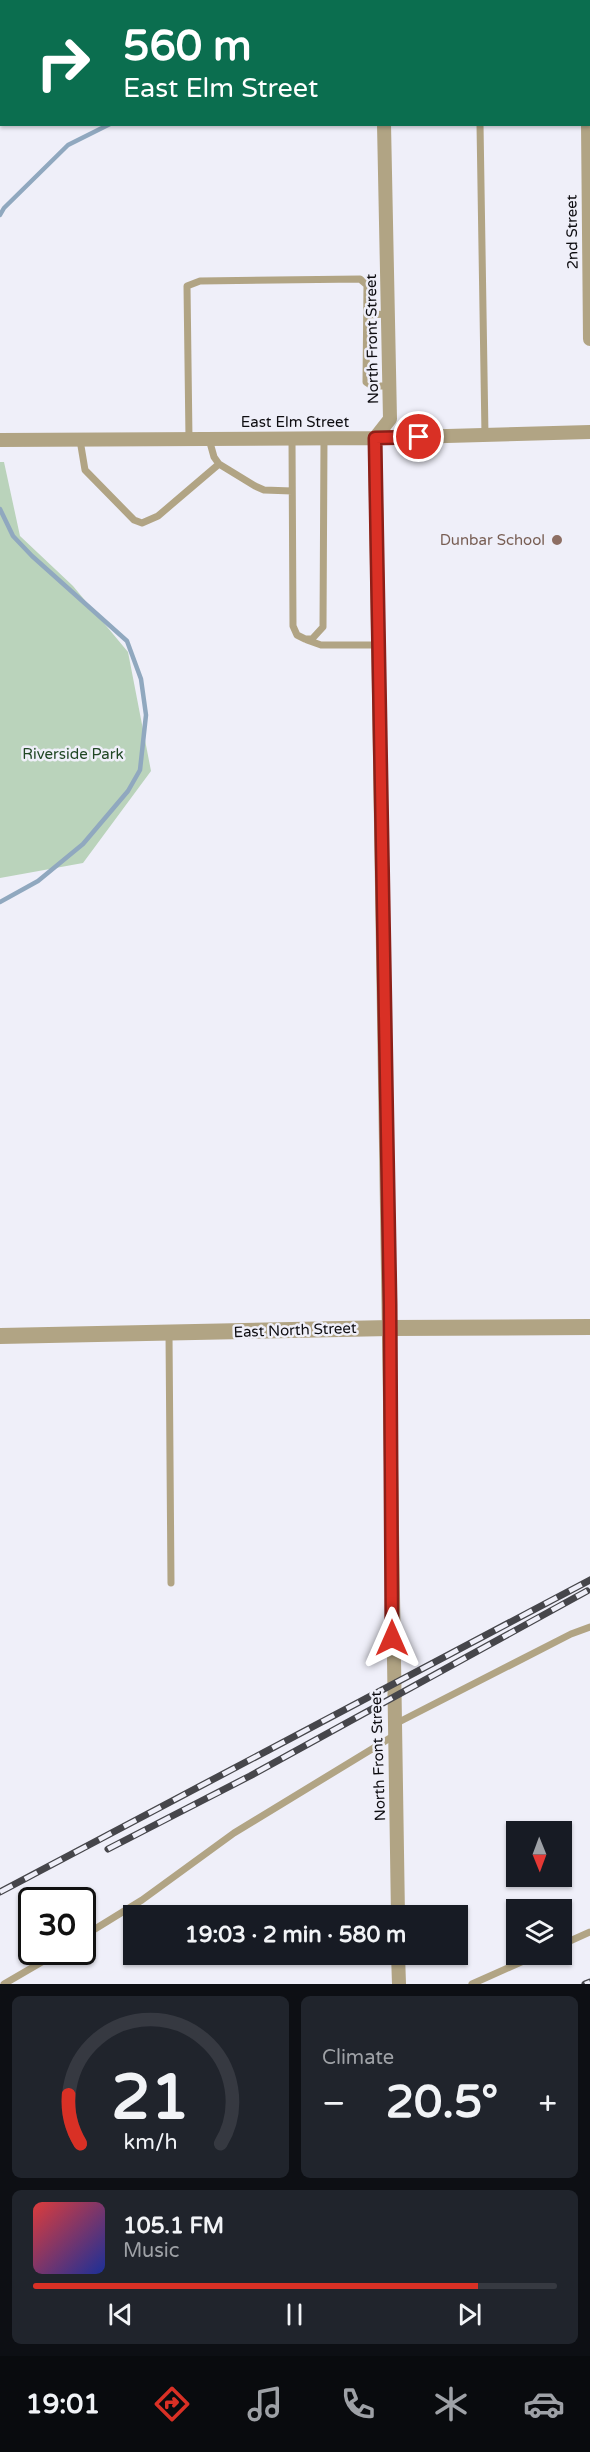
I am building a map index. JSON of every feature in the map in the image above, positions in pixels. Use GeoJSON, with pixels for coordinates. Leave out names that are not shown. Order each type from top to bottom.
{"type":"FeatureCollection","features":[{"type":"Feature","properties":{"kind":"street","name":"North Front Street"},"geometry":{"type":"LineString","coordinates":[[384,126],[390,419],[375,438],[398,1905]]}},
{"type":"Feature","properties":{"kind":"street","name":"2nd Street"},"geometry":{"type":"LineString","coordinates":[[588,126],[590,339]]}},
{"type":"Feature","properties":{"kind":"street","name":"East Elm Street"},"geometry":{"type":"LineString","coordinates":[[0,440],[324,439],[590,432]]}},
{"type":"Feature","properties":{"kind":"street","name":"East North Street"},"geometry":{"type":"LineString","coordinates":[[0,1336],[390,1328],[590,1327]]}},
{"type":"Feature","properties":{"kind":"street"},"geometry":{"type":"LineString","coordinates":[[398,1965],[399,1984]]}},
{"type":"Feature","properties":{"kind":"lane"},"geometry":{"type":"LineString","coordinates":[[480,126],[485,435]]}},
{"type":"Feature","properties":{"kind":"lane"},"geometry":{"type":"LineString","coordinates":[[189,439],[187,286],[200,281],[360,279],[367,285],[366,382],[372,386],[389,386]]}},
{"type":"Feature","properties":{"kind":"lane"},"geometry":{"type":"LineString","coordinates":[[367,315],[388,314]]}},
{"type":"Feature","properties":{"kind":"lane"},"geometry":{"type":"LineString","coordinates":[[209,439],[214,457],[219,464],[264,490],[292,491]]}},
{"type":"Feature","properties":{"kind":"lane"},"geometry":{"type":"LineString","coordinates":[[292,439],[293,626],[297,635],[321,645],[379,645]]}},
{"type":"Feature","properties":{"kind":"lane"},"geometry":{"type":"LineString","coordinates":[[305,639],[312,639],[323,627],[324,439]]}},
{"type":"Feature","properties":{"kind":"lane"},"geometry":{"type":"LineString","coordinates":[[80,440],[85,470],[134,520],[142,523],[158,516],[219,464]]}},
{"type":"Feature","properties":{"kind":"lane"},"geometry":{"type":"LineString","coordinates":[[169,1334],[171,1583]]}},
{"type":"Feature","properties":{"kind":"lane"},"geometry":{"type":"LineString","coordinates":[[96,1928],[142,1900],[234,1833],[395,1729],[590,1627]]}},
{"type":"Feature","properties":{"kind":"lane"},"geometry":{"type":"LineString","coordinates":[[572,1940],[590,1932]]}},
{"type":"Feature","properties":{"kind":"lane"},"geometry":{"type":"LineString","coordinates":[[4,1984],[37,1965]]}},
{"type":"Feature","properties":{"kind":"lane"},"geometry":{"type":"LineString","coordinates":[[472,1984],[514,1965]]}},
{"type":"Feature","properties":{"kind":"green space","name":"Riverside Park"},"geometry":{"type":"Polygon","coordinates":[[[0,462],[4,462],[20,536],[73,586],[128,652],[151,771],[83,863],[0,878],[0,462]]]}},
{"type":"Feature","properties":{"kind":"waterway"},"geometry":{"type":"LineString","coordinates":[[0,215],[4,208],[68,145],[106,126]]}},
{"type":"Feature","properties":{"kind":"waterway"},"geometry":{"type":"LineString","coordinates":[[0,509],[13,536],[32,556],[127,641],[141,679],[146,715],[140,770],[128,791],[83,844],[38,881],[0,902]]}},
{"type":"Feature","properties":{"kind":"railway"},"geometry":{"type":"LineString","coordinates":[[0,1892],[590,1580]]}},
{"type":"Feature","properties":{"kind":"railway"},"geometry":{"type":"LineString","coordinates":[[108,1849],[250,1776],[587,1591]]}},
{"type":"Feature","properties":{"kind":"railway"},"geometry":{"type":"LineString","coordinates":[[585,1984],[590,1982]]}},
{"type":"Feature","properties":{"kind":"place","name":"Dunbar School"},"geometry":{"type":"Point","coordinates":[557,540]}},
{"type":"Feature","properties":{"kind":"route"},"geometry":{"type":"LineString","coordinates":[[392,1638],[390,1304],[375,438],[419,437]]}}]}
